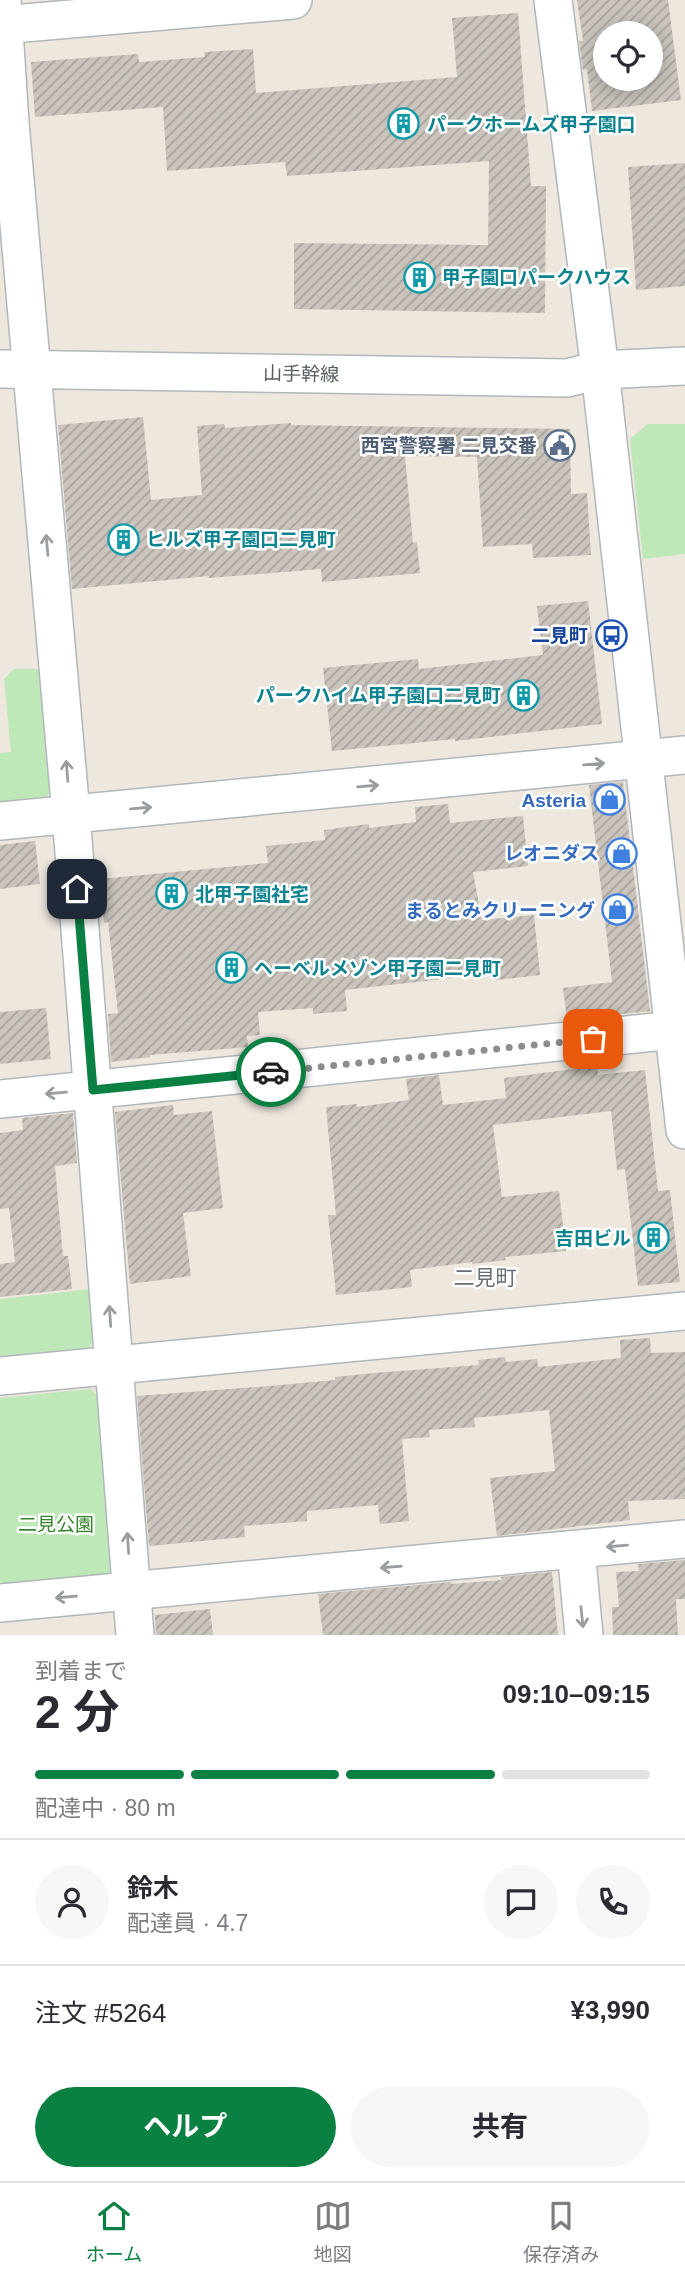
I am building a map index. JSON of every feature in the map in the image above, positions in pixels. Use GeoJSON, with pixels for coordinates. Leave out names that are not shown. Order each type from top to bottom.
{"type":"FeatureCollection","features":[{"type":"Feature","properties":{"kind":"street"},"geometry":{"type":"LineString","coordinates":[[135,1635],[71,814],[16,369],[10,123],[2,16],[293,0]]}},
{"type":"Feature","properties":{"kind":"street"},"geometry":{"type":"LineString","coordinates":[[553,0],[679,1030],[685,1130]]}},
{"type":"Feature","properties":{"kind":"street","name":"山手幹線"},"geometry":{"type":"LineString","coordinates":[[16,369],[567,378],[600,370],[685,366]]}},
{"type":"Feature","properties":{"kind":"street"},"geometry":{"type":"LineString","coordinates":[[0,821],[685,755]]}},
{"type":"Feature","properties":{"kind":"street"},"geometry":{"type":"LineString","coordinates":[[0,1099],[679,1030]]}},
{"type":"Feature","properties":{"kind":"street"},"geometry":{"type":"LineString","coordinates":[[0,1376],[685,1311]]}},
{"type":"Feature","properties":{"kind":"street"},"geometry":{"type":"LineString","coordinates":[[0,1604],[685,1539]]}},
{"type":"Feature","properties":{"kind":"street"},"geometry":{"type":"LineString","coordinates":[[576,1550],[584,1635]]}},
{"type":"Feature","properties":{"kind":"green space"},"geometry":{"type":"Polygon","coordinates":[[[648,424],[685,424],[685,554],[643,559],[630,439],[648,424]]]}},
{"type":"Feature","properties":{"kind":"green space"},"geometry":{"type":"Polygon","coordinates":[[[14,669],[43,669],[51,790],[42,803],[0,807],[0,753],[11,752],[4,679],[14,669]]]}},
{"type":"Feature","properties":{"kind":"green space"},"geometry":{"type":"Polygon","coordinates":[[[91,1289],[96,1331],[90,1347],[65,1355],[0,1360],[0,1299],[91,1289]]]}},
{"type":"Feature","properties":{"kind":"green space","name":"二見公園"},"geometry":{"type":"Polygon","coordinates":[[[91,1389],[102,1400],[117,1568],[108,1581],[0,1591],[0,1398],[91,1389]]]}},
{"type":"Feature","properties":{"kind":"building"},"geometry":{"type":"Polygon","coordinates":[[[577,0],[668,0],[681,100],[592,111],[587,69],[583,70],[579,41],[583,41],[577,0]]]}},
{"type":"Feature","properties":{"kind":"building"},"geometry":{"type":"Polygon","coordinates":[[[518,13],[531,186],[546,186],[545,313],[294,309],[294,243],[488,245],[489,161],[287,176],[285,162],[167,171],[163,107],[35,117],[31,62],[138,54],[139,62],[205,57],[204,52],[253,49],[256,93],[457,77],[452,18],[518,13]]]}},
{"type":"Feature","properties":{"kind":"building"},"geometry":{"type":"Polygon","coordinates":[[[685,163],[685,286],[636,290],[628,167],[685,163]]]}},
{"type":"Feature","properties":{"kind":"building"},"geometry":{"type":"Polygon","coordinates":[[[143,417],[151,500],[202,495],[197,426],[224,424],[225,428],[291,423],[570,429],[571,494],[587,493],[591,555],[533,558],[532,544],[483,547],[477,457],[405,456],[413,543],[417,542],[420,573],[322,582],[321,569],[72,589],[58,425],[143,417]]]}},
{"type":"Feature","properties":{"kind":"building"},"geometry":{"type":"Polygon","coordinates":[[[588,601],[602,724],[455,741],[332,751],[323,668],[418,659],[419,669],[543,655],[537,606],[588,601]]]}},
{"type":"Feature","properties":{"kind":"building"},"geometry":{"type":"Polygon","coordinates":[[[623,782],[650,1011],[567,1020],[563,988],[612,982],[589,785],[623,782]]]}},
{"type":"Feature","properties":{"kind":"building"},"geometry":{"type":"Polygon","coordinates":[[[448,804],[450,823],[523,816],[528,866],[473,872],[482,920],[534,915],[540,975],[496,980],[496,973],[345,990],[347,1011],[313,1014],[313,1008],[258,1012],[260,1035],[247,1036],[248,1047],[150,1055],[111,1062],[108,1014],[118,1013],[108,922],[104,923],[100,879],[268,863],[266,846],[325,840],[324,830],[416,822],[415,807],[448,804]]]}},
{"type":"Feature","properties":{"kind":"building"},"geometry":{"type":"Polygon","coordinates":[[[35,841],[40,884],[0,889],[0,845],[35,841]]]}},
{"type":"Feature","properties":{"kind":"building"},"geometry":{"type":"Polygon","coordinates":[[[46,1008],[51,1059],[0,1064],[0,1012],[46,1008]]]}},
{"type":"Feature","properties":{"kind":"building"},"geometry":{"type":"Polygon","coordinates":[[[597,1066],[598,1075],[645,1070],[658,1191],[670,1190],[680,1282],[638,1286],[625,1169],[617,1170],[611,1111],[493,1125],[502,1197],[559,1191],[566,1251],[410,1270],[412,1287],[336,1295],[328,1215],[336,1215],[326,1107],[357,1104],[357,1107],[409,1100],[406,1079],[439,1075],[443,1105],[506,1098],[504,1078],[597,1066]]]}},
{"type":"Feature","properties":{"kind":"building"},"geometry":{"type":"Polygon","coordinates":[[[173,1105],[174,1115],[212,1111],[223,1208],[183,1213],[191,1276],[130,1284],[115,1112],[173,1105]]]}},
{"type":"Feature","properties":{"kind":"building"},"geometry":{"type":"Polygon","coordinates":[[[73,1113],[77,1163],[55,1166],[63,1256],[68,1256],[72,1289],[0,1297],[0,1264],[15,1262],[9,1208],[0,1209],[0,1133],[23,1130],[22,1118],[73,1113]]]}},
{"type":"Feature","properties":{"kind":"building"},"geometry":{"type":"Polygon","coordinates":[[[650,1338],[651,1353],[685,1352],[685,1499],[628,1501],[630,1520],[497,1536],[490,1478],[555,1471],[549,1410],[474,1418],[475,1427],[429,1430],[430,1437],[402,1439],[409,1521],[380,1524],[378,1505],[307,1511],[307,1521],[244,1526],[245,1537],[149,1546],[137,1396],[479,1365],[478,1360],[505,1357],[506,1362],[537,1359],[538,1367],[621,1358],[620,1340],[650,1338]]]}},
{"type":"Feature","properties":{"kind":"building"},"geometry":{"type":"Polygon","coordinates":[[[685,1560],[685,1599],[676,1599],[678,1635],[613,1635],[612,1607],[619,1607],[616,1572],[639,1571],[638,1564],[685,1560]]]}},
{"type":"Feature","properties":{"kind":"building"},"geometry":{"type":"Polygon","coordinates":[[[552,1572],[558,1635],[323,1635],[318,1594],[502,1580],[501,1577],[552,1572]]]}},
{"type":"Feature","properties":{"kind":"building"},"geometry":{"type":"Polygon","coordinates":[[[210,1609],[213,1635],[156,1635],[155,1615],[210,1609]]]}},
{"type":"Feature","properties":{"kind":"way so far"},"geometry":{"type":"LineString","coordinates":[[271,1072],[593,1039]]}},
{"type":"Feature","properties":{"kind":"place","name":"パークホームズ甲子園口"},"geometry":{"type":"Point","coordinates":[404,124]}},
{"type":"Feature","properties":{"kind":"place","name":"甲子園口パークハウス"},"geometry":{"type":"Point","coordinates":[419,277]}},
{"type":"Feature","properties":{"kind":"place","name":"西宮警察署 二見交番"},"geometry":{"type":"Point","coordinates":[560,445]}},
{"type":"Feature","properties":{"kind":"place","name":"ヒルズ甲子園口二見町"},"geometry":{"type":"Point","coordinates":[123,539]}},
{"type":"Feature","properties":{"kind":"place","name":"二見町"},"geometry":{"type":"Point","coordinates":[611,635]}},
{"type":"Feature","properties":{"kind":"place","name":"パークハイム甲子園口二見町"},"geometry":{"type":"Point","coordinates":[524,695]}},
{"type":"Feature","properties":{"kind":"place","name":"Asteria"},"geometry":{"type":"Point","coordinates":[609,800]}},
{"type":"Feature","properties":{"kind":"place","name":"レオニダス"},"geometry":{"type":"Point","coordinates":[622,853]}},
{"type":"Feature","properties":{"kind":"place","name":"北甲子園社宅"},"geometry":{"type":"Point","coordinates":[172,894]}},
{"type":"Feature","properties":{"kind":"place","name":"まるとみクリーニング"},"geometry":{"type":"Point","coordinates":[618,910]}},
{"type":"Feature","properties":{"kind":"place","name":"ヘーベルメゾン甲子園二見町"},"geometry":{"type":"Point","coordinates":[231,968]}},
{"type":"Feature","properties":{"kind":"place","name":"吉田ビル"},"geometry":{"type":"Point","coordinates":[654,1238]}},
{"type":"Feature","properties":{"kind":"district","name":"二見町"},"geometry":{"type":"Point","coordinates":[485,1277]}},
{"type":"Feature","properties":{"kind":"route"},"geometry":{"type":"LineString","coordinates":[[77,889],[93,1090],[271,1072]]}}]}
